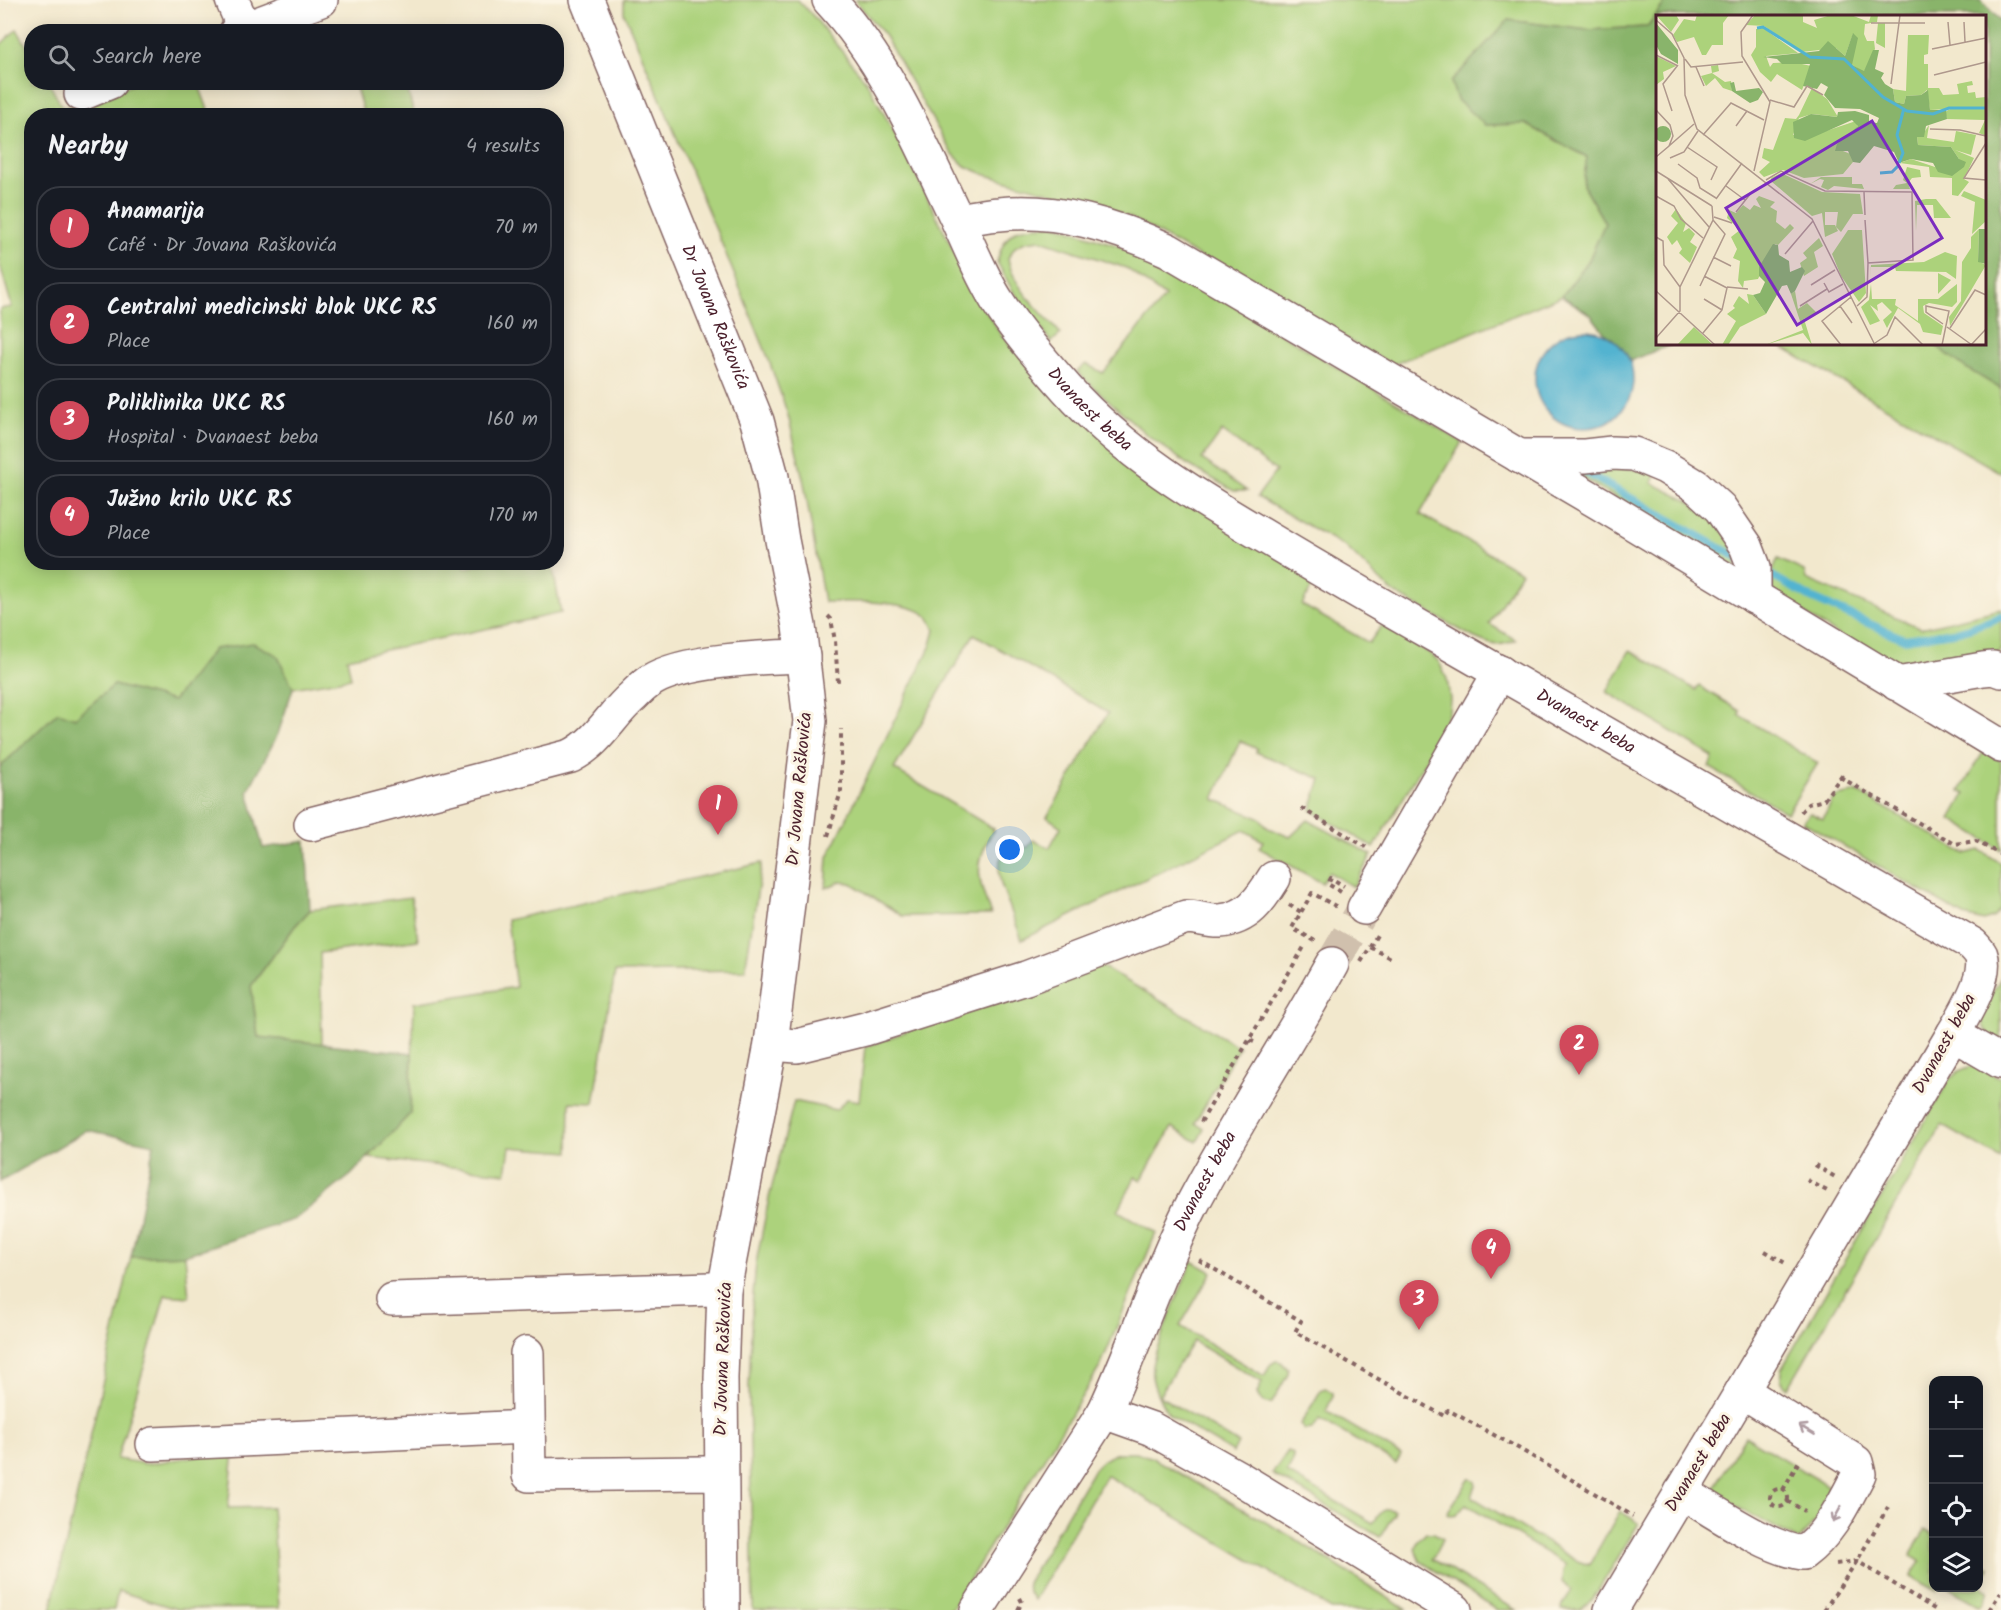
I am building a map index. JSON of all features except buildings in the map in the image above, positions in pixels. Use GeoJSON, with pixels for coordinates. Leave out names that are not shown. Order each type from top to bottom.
{"type":"FeatureCollection","features":[{"type":"Feature","properties":{"kind":"street"},"geometry":{"type":"LineString","coordinates":[[237,20],[321,0]]}},
{"type":"Feature","properties":{"kind":"street","name":"Dr Jovana Raškovića"},"geometry":{"type":"LineString","coordinates":[[586,0],[757,421],[772,477],[803,656],[810,721],[771,1044],[724,1290],[721,1378],[723,1610]]}},
{"type":"Feature","properties":{"kind":"street","name":"Dvanaest beba"},"geometry":{"type":"LineString","coordinates":[[829,0],[859,38],[896,95],[996,300],[1066,388],[1102,426],[1172,479],[1219,510],[1972,944],[1981,955],[1980,978],[1973,998],[1953,1034],[1611,1610]]}},
{"type":"Feature","properties":{"kind":"street"},"geometry":{"type":"LineString","coordinates":[[958,220],[999,214],[1035,213],[1081,219],[1133,234],[1168,250],[1601,504],[2001,746]]}},
{"type":"Feature","properties":{"kind":"street"},"geometry":{"type":"LineString","coordinates":[[1518,456],[1634,453],[1665,467],[1696,486],[1720,508],[1746,546],[1754,567],[1754,597]]}},
{"type":"Feature","properties":{"kind":"street"},"geometry":{"type":"LineString","coordinates":[[311,824],[571,756],[586,748],[631,698],[651,681],[671,672],[716,662],[803,656]]}},
{"type":"Feature","properties":{"kind":"street"},"geometry":{"type":"LineString","coordinates":[[1897,684],[1983,669],[1993,668],[2001,671]]}},
{"type":"Feature","properties":{"kind":"street"},"geometry":{"type":"LineString","coordinates":[[1352,896],[1500,672]]}},
{"type":"Feature","properties":{"kind":"street"},"geometry":{"type":"LineString","coordinates":[[771,1044],[797,1046],[864,1029],[1026,978],[1186,917],[1202,917],[1219,921],[1240,917],[1258,903],[1274,878]]}},
{"type":"Feature","properties":{"kind":"street"},"geometry":{"type":"LineString","coordinates":[[1980,978],[2001,940]]}},
{"type":"Feature","properties":{"kind":"street","name":"Dvanaest beba"},"geometry":{"type":"LineString","coordinates":[[977,1610],[1104,1412],[1121,1376],[1172,1244],[1224,1146],[1332,963]]}},
{"type":"Feature","properties":{"kind":"street"},"geometry":{"type":"LineString","coordinates":[[1953,1034],[2001,1062]]}},
{"type":"Feature","properties":{"kind":"street"},"geometry":{"type":"LineString","coordinates":[[392,1299],[724,1290]]}},
{"type":"Feature","properties":{"kind":"street"},"geometry":{"type":"LineString","coordinates":[[527,1353],[529,1475],[721,1474]]}},
{"type":"Feature","properties":{"kind":"street"},"geometry":{"type":"LineString","coordinates":[[1682,1492],[1784,1549],[1803,1552],[1819,1541],[1830,1526],[1859,1474],[1856,1462],[1742,1391]]}},
{"type":"Feature","properties":{"kind":"street"},"geometry":{"type":"LineString","coordinates":[[1104,1412],[1152,1429],[1239,1478],[1455,1610]]}},
{"type":"Feature","properties":{"kind":"street"},"geometry":{"type":"LineString","coordinates":[[153,1444],[528,1427]]}},
{"type":"Feature","properties":{"kind":"path"},"geometry":{"type":"LineString","coordinates":[[823,611],[831,619],[838,688]]}},
{"type":"Feature","properties":{"kind":"path"},"geometry":{"type":"LineString","coordinates":[[826,847],[841,791],[840,724]]}},
{"type":"Feature","properties":{"kind":"path"},"geometry":{"type":"LineString","coordinates":[[1800,813],[1808,804],[1824,800],[1844,772]]}},
{"type":"Feature","properties":{"kind":"path"},"geometry":{"type":"LineString","coordinates":[[1840,777],[1954,844],[1976,841],[2001,855]]}},
{"type":"Feature","properties":{"kind":"path"},"geometry":{"type":"LineString","coordinates":[[1301,808],[1368,848]]}},
{"type":"Feature","properties":{"kind":"path"},"geometry":{"type":"LineString","coordinates":[[1201,1122],[1304,947]]}},
{"type":"Feature","properties":{"kind":"path"},"geometry":{"type":"LineString","coordinates":[[1249,1040],[1257,1044]]}},
{"type":"Feature","properties":{"kind":"path"},"geometry":{"type":"LineString","coordinates":[[1815,1166],[1844,1183]]}},
{"type":"Feature","properties":{"kind":"path"},"geometry":{"type":"LineString","coordinates":[[1807,1180],[1833,1195]]}},
{"type":"Feature","properties":{"kind":"path"},"geometry":{"type":"LineString","coordinates":[[1172,1244],[1301,1321],[1295,1332],[1444,1416],[1448,1410],[1518,1448],[1658,1531]]}},
{"type":"Feature","properties":{"kind":"path"},"geometry":{"type":"LineString","coordinates":[[1765,1251],[1785,1263]]}},
{"type":"Feature","properties":{"kind":"path"},"geometry":{"type":"LineString","coordinates":[[1780,1489],[1787,1495],[1787,1501],[1780,1507],[1774,1507],[1769,1499],[1770,1494],[1775,1490],[1780,1489]]}},
{"type":"Feature","properties":{"kind":"path"},"geometry":{"type":"LineString","coordinates":[[1824,1610],[1857,1561],[1888,1507]]}},
{"type":"Feature","properties":{"kind":"path"},"geometry":{"type":"LineString","coordinates":[[1893,1584],[1936,1610]]}},
{"type":"Feature","properties":{"kind":"path"},"geometry":{"type":"LineString","coordinates":[[1016,1591],[1022,1602],[1018,1610]]}},
{"type":"Feature","properties":{"kind":"path"},"geometry":{"type":"LineString","coordinates":[[1989,1610],[2001,1592]]}},
{"type":"Feature","properties":{"kind":"green space"},"geometry":{"type":"Polygon","coordinates":[[[624,0],[798,0],[866,81],[901,145],[977,297],[1002,336],[1314,583],[1302,605],[1369,643],[1382,625],[1431,654],[1439,662],[1447,679],[1449,711],[1427,758],[1374,848],[1311,810],[1321,779],[1256,752],[1257,749],[1240,741],[1214,799],[1261,819],[1268,828],[1290,837],[1308,820],[1372,855],[1353,887],[1329,872],[1322,883],[1259,848],[1263,841],[1244,830],[1022,940],[1001,884],[1000,860],[1012,839],[1027,848],[1033,840],[1049,848],[1061,827],[1047,817],[1108,713],[974,634],[894,769],[994,829],[983,852],[979,871],[991,915],[902,916],[851,883],[839,882],[826,888],[828,857],[931,645],[935,630],[928,617],[908,607],[863,602],[824,602],[804,483],[788,415],[767,355],[721,242],[624,13],[624,0]]]}},
{"type":"Feature","properties":{"kind":"green space"},"geometry":{"type":"Polygon","coordinates":[[[855,0],[1667,0],[1647,27],[1587,30],[1508,20],[1485,125],[1526,124],[1587,157],[1583,185],[1605,223],[1589,260],[1562,296],[1392,365],[1131,218],[1101,206],[986,175],[965,166],[951,152],[884,35],[855,0]]]}},
{"type":"Feature","properties":{"kind":"green space"},"geometry":{"type":"Polygon","coordinates":[[[1667,0],[1980,0],[2001,21],[2001,389],[1966,368],[1935,345],[1986,345],[1986,15],[1656,15],[1656,345],[1670,345],[1630,361],[1624,351],[1606,335],[1591,315],[1562,296],[1589,260],[1605,223],[1583,185],[1587,157],[1526,124],[1485,125],[1457,100],[1451,82],[1508,20],[1587,30],[1647,27],[1667,0]]]}},
{"type":"Feature","properties":{"kind":"green space"},"geometry":{"type":"Polygon","coordinates":[[[17,29],[24,42],[24,90],[53,90],[63,108],[24,108],[24,570],[553,570],[561,613],[347,658],[351,678],[293,688],[277,655],[214,649],[173,701],[114,685],[75,718],[58,712],[0,767],[0,309],[12,307],[0,265],[0,45],[17,29]]]}},
{"type":"Feature","properties":{"kind":"green space"},"geometry":{"type":"Polygon","coordinates":[[[116,90],[201,90],[207,108],[63,108],[116,90]]]}},
{"type":"Feature","properties":{"kind":"green space"},"geometry":{"type":"Polygon","coordinates":[[[357,90],[408,90],[412,108],[362,108],[357,90]]]}},
{"type":"Feature","properties":{"kind":"green space"},"geometry":{"type":"Polygon","coordinates":[[[1057,225],[1154,258],[1462,442],[1420,514],[1521,572],[1489,624],[1516,640],[1494,644],[1473,637],[1391,591],[1346,547],[1257,497],[1276,471],[1222,431],[1202,459],[1247,491],[1234,491],[1187,464],[1146,434],[1077,372],[1086,364],[1103,373],[1165,297],[1126,268],[1041,240],[1025,242],[1015,247],[1008,258],[1015,279],[1029,299],[1061,334],[1051,342],[1013,291],[997,262],[1011,234],[1034,226],[1057,225]]]}},
{"type":"Feature","properties":{"kind":"green space"},"geometry":{"type":"Polygon","coordinates":[[[1778,345],[1935,345],[1966,368],[2001,389],[2001,473],[1778,345]]]}},
{"type":"Feature","properties":{"kind":"green space"},"geometry":{"type":"Polygon","coordinates":[[[1586,465],[1657,471],[1652,483],[1692,503],[1729,530],[1737,570],[1577,475],[1586,465]]]}},
{"type":"Feature","properties":{"kind":"green space"},"geometry":{"type":"Polygon","coordinates":[[[1778,559],[1804,571],[1806,579],[1921,628],[2001,609],[2001,648],[1998,653],[1893,669],[1775,596],[1772,577],[1778,559]]]}},
{"type":"Feature","properties":{"kind":"green space"},"geometry":{"type":"Polygon","coordinates":[[[253,643],[277,655],[293,688],[278,734],[248,791],[263,848],[306,841],[310,910],[295,926],[251,986],[258,1037],[412,1053],[410,1114],[351,1175],[295,1219],[185,1255],[131,1257],[154,1144],[87,1130],[0,1182],[0,767],[58,712],[75,718],[114,685],[173,701],[214,649],[253,643]]]}},
{"type":"Feature","properties":{"kind":"green space"},"geometry":{"type":"Polygon","coordinates":[[[1630,650],[1696,690],[1699,686],[1740,711],[1739,715],[1818,763],[1787,813],[1709,767],[1713,757],[1607,692],[1630,650]]]}},
{"type":"Feature","properties":{"kind":"green space"},"geometry":{"type":"Polygon","coordinates":[[[1984,751],[2001,761],[2001,850],[1951,819],[1965,794],[1960,791],[1984,751]]]}},
{"type":"Feature","properties":{"kind":"green space"},"geometry":{"type":"Polygon","coordinates":[[[1858,792],[1965,854],[1980,850],[2001,863],[2001,909],[1994,917],[1984,921],[1964,916],[1803,822],[1810,813],[1823,819],[1834,797],[1858,792]]]}},
{"type":"Feature","properties":{"kind":"green space"},"geometry":{"type":"Polygon","coordinates":[[[762,863],[745,970],[615,972],[594,1103],[570,1102],[569,1152],[510,1147],[506,1173],[368,1158],[410,1114],[414,1003],[516,987],[507,920],[762,863]]]}},
{"type":"Feature","properties":{"kind":"green space"},"geometry":{"type":"Polygon","coordinates":[[[411,897],[418,940],[320,953],[322,1044],[258,1037],[251,986],[295,926],[310,910],[411,897]]]}},
{"type":"Feature","properties":{"kind":"green space"},"geometry":{"type":"Polygon","coordinates":[[[1093,961],[1239,1047],[1195,1123],[1204,1129],[1197,1142],[1172,1127],[1141,1180],[1135,1177],[1118,1211],[1156,1233],[1100,1367],[951,1610],[753,1610],[749,1388],[752,1307],[756,1263],[769,1198],[794,1101],[836,1110],[847,1099],[859,1101],[865,1047],[1093,961]]]}},
{"type":"Feature","properties":{"kind":"green space"},"geometry":{"type":"Polygon","coordinates":[[[2001,978],[2001,1044],[1984,1029],[1982,1013],[2001,978]]]}},
{"type":"Feature","properties":{"kind":"green space"},"geometry":{"type":"Polygon","coordinates":[[[1971,1066],[2001,1078],[2001,1159],[1942,1125],[1788,1388],[1782,1380],[1781,1370],[1949,1080],[1959,1071],[1971,1066]]]}},
{"type":"Feature","properties":{"kind":"green space"},"geometry":{"type":"Polygon","coordinates":[[[185,1255],[189,1297],[165,1295],[117,1459],[146,1464],[234,1451],[228,1508],[272,1507],[279,1608],[177,1609],[118,1591],[114,1610],[51,1610],[131,1257],[185,1255]]]}},
{"type":"Feature","properties":{"kind":"green space"},"geometry":{"type":"Polygon","coordinates":[[[1192,1261],[1212,1272],[1180,1326],[1264,1376],[1271,1364],[1276,1361],[1281,1362],[1288,1369],[1288,1374],[1272,1403],[1267,1403],[1261,1400],[1257,1393],[1262,1382],[1193,1341],[1159,1396],[1238,1443],[1233,1453],[1170,1415],[1159,1398],[1154,1386],[1152,1367],[1155,1355],[1192,1261]]]}},
{"type":"Feature","properties":{"kind":"green space"},"geometry":{"type":"Polygon","coordinates":[[[1325,1388],[1333,1393],[1326,1411],[1401,1455],[1396,1464],[1320,1419],[1312,1429],[1305,1430],[1300,1425],[1321,1390],[1325,1388]]]}},
{"type":"Feature","properties":{"kind":"green space"},"geometry":{"type":"Polygon","coordinates":[[[1745,1436],[1842,1494],[1798,1540],[1711,1493],[1745,1436]]]}},
{"type":"Feature","properties":{"kind":"green space"},"geometry":{"type":"Polygon","coordinates":[[[1288,1451],[1293,1454],[1293,1461],[1287,1473],[1373,1523],[1384,1510],[1394,1511],[1380,1537],[1272,1474],[1288,1451]]]}},
{"type":"Feature","properties":{"kind":"green space"},"geometry":{"type":"Polygon","coordinates":[[[1117,1453],[1136,1453],[1151,1457],[1292,1537],[1407,1610],[1333,1610],[1106,1475],[1034,1600],[1028,1592],[1027,1583],[1094,1469],[1103,1460],[1117,1453]]]}},
{"type":"Feature","properties":{"kind":"green space"},"geometry":{"type":"Polygon","coordinates":[[[1470,1478],[1475,1481],[1476,1485],[1472,1497],[1575,1560],[1589,1565],[1620,1511],[1639,1523],[1593,1599],[1580,1610],[1561,1610],[1571,1590],[1562,1581],[1566,1565],[1466,1504],[1456,1514],[1447,1513],[1470,1478]]]}},
{"type":"Feature","properties":{"kind":"green space"},"geometry":{"type":"Polygon","coordinates":[[[1925,1530],[1929,1532],[1929,1587],[1911,1577],[1921,1562],[1910,1555],[1925,1530]]]}},
{"type":"Feature","properties":{"kind":"green space"},"geometry":{"type":"Polygon","coordinates":[[[1426,1533],[1434,1533],[1443,1539],[1432,1559],[1516,1610],[1497,1610],[1420,1561],[1415,1549],[1418,1541],[1426,1533]]]}},
{"type":"Feature","properties":{"kind":"green space"},"geometry":{"type":"Polygon","coordinates":[[[1983,1564],[1990,1568],[1983,1580],[1983,1564]]]}},
{"type":"Feature","properties":{"kind":"green space"},"geometry":{"type":"Polygon","coordinates":[[[1983,1587],[1989,1591],[1989,1594],[1983,1604],[1979,1605],[1956,1592],[1983,1592],[1983,1587]]]}},
{"type":"Feature","properties":{"kind":"water"},"geometry":{"type":"Polygon","coordinates":[[[1584,330],[1603,334],[1619,344],[1629,360],[1633,379],[1629,398],[1619,414],[1603,424],[1584,428],[1565,424],[1549,414],[1539,398],[1535,379],[1539,360],[1549,344],[1565,334],[1584,330]]]}},
{"type":"Feature","properties":{"kind":"waterway"},"geometry":{"type":"LineString","coordinates":[[1581,470],[1740,559]]}},
{"type":"Feature","properties":{"kind":"waterway"},"geometry":{"type":"LineString","coordinates":[[1772,576],[1811,598],[1904,639],[1960,631],[2001,617]]}},
{"type":"Feature","properties":{"kind":"tunnel"},"geometry":{"type":"LineString","coordinates":[[1332,964],[1364,908]]}},
{"type":"Feature","properties":{"kind":"place","name":"Anamarija"},"geometry":{"type":"Point","coordinates":[718,835]}},
{"type":"Feature","properties":{"kind":"place","name":"Centralni medicinski blok UKC RS"},"geometry":{"type":"Point","coordinates":[1579,1075]}},
{"type":"Feature","properties":{"kind":"place","name":"Južno krilo UKC RS"},"geometry":{"type":"Point","coordinates":[1491,1279]}},
{"type":"Feature","properties":{"kind":"place","name":"Poliklinika UKC RS"},"geometry":{"type":"Point","coordinates":[1419,1330]}}]}
